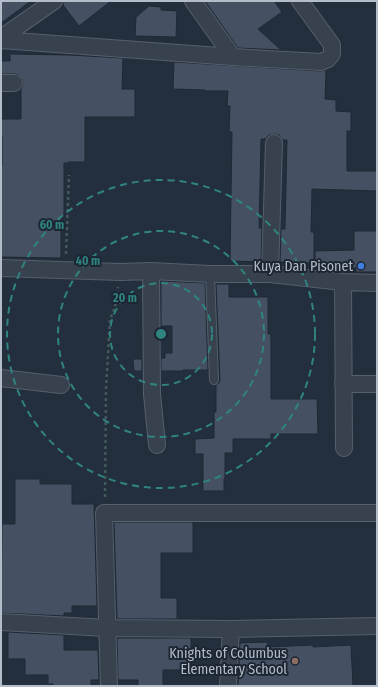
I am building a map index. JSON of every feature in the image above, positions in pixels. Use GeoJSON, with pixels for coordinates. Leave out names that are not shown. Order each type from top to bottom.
{"type":"FeatureCollection","features":[{"type":"Feature","properties":{"kind":"street"},"geometry":{"type":"LineString","coordinates":[[1,39],[54,1]]}},
{"type":"Feature","properties":{"kind":"street"},"geometry":{"type":"LineString","coordinates":[[193,1],[233,57]]}},
{"type":"Feature","properties":{"kind":"street"},"geometry":{"type":"LineString","coordinates":[[1,39],[233,57],[321,62],[328,59],[332,54],[332,45],[300,1]]}},
{"type":"Feature","properties":{"kind":"street"},"geometry":{"type":"LineString","coordinates":[[270,274],[274,143]]}},
{"type":"Feature","properties":{"kind":"street"},"geometry":{"type":"LineString","coordinates":[[1,268],[120,272],[152,271],[210,274],[270,274],[343,282],[377,283]]}},
{"type":"Feature","properties":{"kind":"street"},"geometry":{"type":"LineString","coordinates":[[152,271],[152,394],[157,445]]}},
{"type":"Feature","properties":{"kind":"street"},"geometry":{"type":"LineString","coordinates":[[343,282],[344,448]]}},
{"type":"Feature","properties":{"kind":"street"},"geometry":{"type":"LineString","coordinates":[[1,378],[61,385]]}},
{"type":"Feature","properties":{"kind":"street"},"geometry":{"type":"LineString","coordinates":[[343,384],[377,384]]}},
{"type":"Feature","properties":{"kind":"street"},"geometry":{"type":"LineString","coordinates":[[109,686],[104,513],[377,513]]}},
{"type":"Feature","properties":{"kind":"street"},"geometry":{"type":"LineString","coordinates":[[1,622],[107,628],[231,629],[377,626]]}},
{"type":"Feature","properties":{"kind":"street"},"geometry":{"type":"LineString","coordinates":[[228,686],[231,629]]}},
{"type":"Feature","properties":{"kind":"lane"},"geometry":{"type":"LineString","coordinates":[[210,274],[214,380]]}},
{"type":"Feature","properties":{"kind":"path"},"geometry":{"type":"LineString","coordinates":[[65,270],[69,175]]}},
{"type":"Feature","properties":{"kind":"path"},"geometry":{"type":"LineString","coordinates":[[104,513],[106,388],[110,320],[115,307],[120,272]]}},
{"type":"Feature","properties":{"kind":"building"},"geometry":{"type":"Polygon","coordinates":[[[1,1],[31,1],[1,23],[1,1]]]}},
{"type":"Feature","properties":{"kind":"building"},"geometry":{"type":"Polygon","coordinates":[[[63,1],[111,1],[79,26],[63,5],[63,1]]]}},
{"type":"Feature","properties":{"kind":"building"},"geometry":{"type":"Polygon","coordinates":[[[205,1],[274,1],[282,12],[258,29],[281,50],[238,48],[205,1]]]}},
{"type":"Feature","properties":{"kind":"building"},"geometry":{"type":"Polygon","coordinates":[[[149,6],[161,7],[161,10],[177,11],[176,37],[135,36],[136,17],[149,6]]]}},
{"type":"Feature","properties":{"kind":"building"},"geometry":{"type":"Polygon","coordinates":[[[10,54],[123,58],[122,89],[135,89],[135,117],[85,117],[85,162],[64,163],[64,216],[61,216],[61,258],[1,257],[1,119],[21,119],[21,89],[23,83],[22,79],[18,75],[1,74],[1,61],[10,61],[10,54]]]}},
{"type":"Feature","properties":{"kind":"building"},"geometry":{"type":"Polygon","coordinates":[[[174,62],[320,71],[326,70],[325,99],[336,100],[336,111],[351,112],[351,131],[347,131],[347,171],[377,171],[377,191],[312,189],[311,232],[314,232],[314,263],[280,262],[281,229],[285,229],[287,140],[283,140],[279,135],[274,134],[269,135],[265,139],[261,139],[259,228],[262,228],[261,262],[230,261],[232,132],[229,132],[230,106],[227,106],[228,91],[173,89],[174,62]]]}},
{"type":"Feature","properties":{"kind":"building"},"geometry":{"type":"Polygon","coordinates":[[[354,231],[377,231],[377,272],[356,272],[356,268],[315,268],[315,251],[354,250],[354,231]]]}},
{"type":"Feature","properties":{"kind":"building"},"geometry":{"type":"Polygon","coordinates":[[[161,281],[205,283],[208,370],[161,371],[161,358],[165,358],[165,353],[172,353],[172,326],[161,326],[161,281]]]}},
{"type":"Feature","properties":{"kind":"building"},"geometry":{"type":"Polygon","coordinates":[[[216,284],[229,284],[229,297],[268,297],[268,334],[271,334],[271,399],[317,399],[318,434],[271,434],[271,439],[233,439],[233,453],[225,453],[224,491],[203,491],[203,454],[195,454],[195,439],[214,438],[216,385],[220,380],[216,284]]]}},
{"type":"Feature","properties":{"kind":"building"},"geometry":{"type":"Polygon","coordinates":[[[133,359],[142,359],[142,371],[134,371],[133,359]]]}},
{"type":"Feature","properties":{"kind":"building"},"geometry":{"type":"Polygon","coordinates":[[[15,479],[40,479],[40,484],[72,484],[72,504],[94,504],[97,606],[72,606],[72,613],[64,613],[64,616],[1,613],[2,524],[15,524],[15,479]]]}},
{"type":"Feature","properties":{"kind":"building"},"geometry":{"type":"Polygon","coordinates":[[[114,522],[193,522],[193,553],[161,553],[161,598],[177,598],[177,619],[117,619],[114,522]]]}},
{"type":"Feature","properties":{"kind":"building"},"geometry":{"type":"Polygon","coordinates":[[[8,632],[64,635],[64,650],[98,650],[99,680],[91,680],[91,686],[53,686],[53,684],[48,684],[48,675],[25,675],[25,659],[8,659],[8,632]]]}},
{"type":"Feature","properties":{"kind":"building"},"geometry":{"type":"Polygon","coordinates":[[[117,638],[191,638],[191,670],[163,670],[163,686],[138,686],[138,680],[118,680],[117,638]]]}},
{"type":"Feature","properties":{"kind":"building","name":"Knights of Columbus Elementary School"},"geometry":{"type":"Polygon","coordinates":[[[267,642],[268,647],[351,645],[353,686],[238,686],[240,643],[267,642]]]}},
{"type":"Feature","properties":{"kind":"place","name":"Kuya Dan Pisonet"},"geometry":{"type":"Point","coordinates":[361,266]}},
{"type":"Feature","properties":{"kind":"place","name":"Knights of Columbus Elementary School"},"geometry":{"type":"Point","coordinates":[295,661]}}]}
